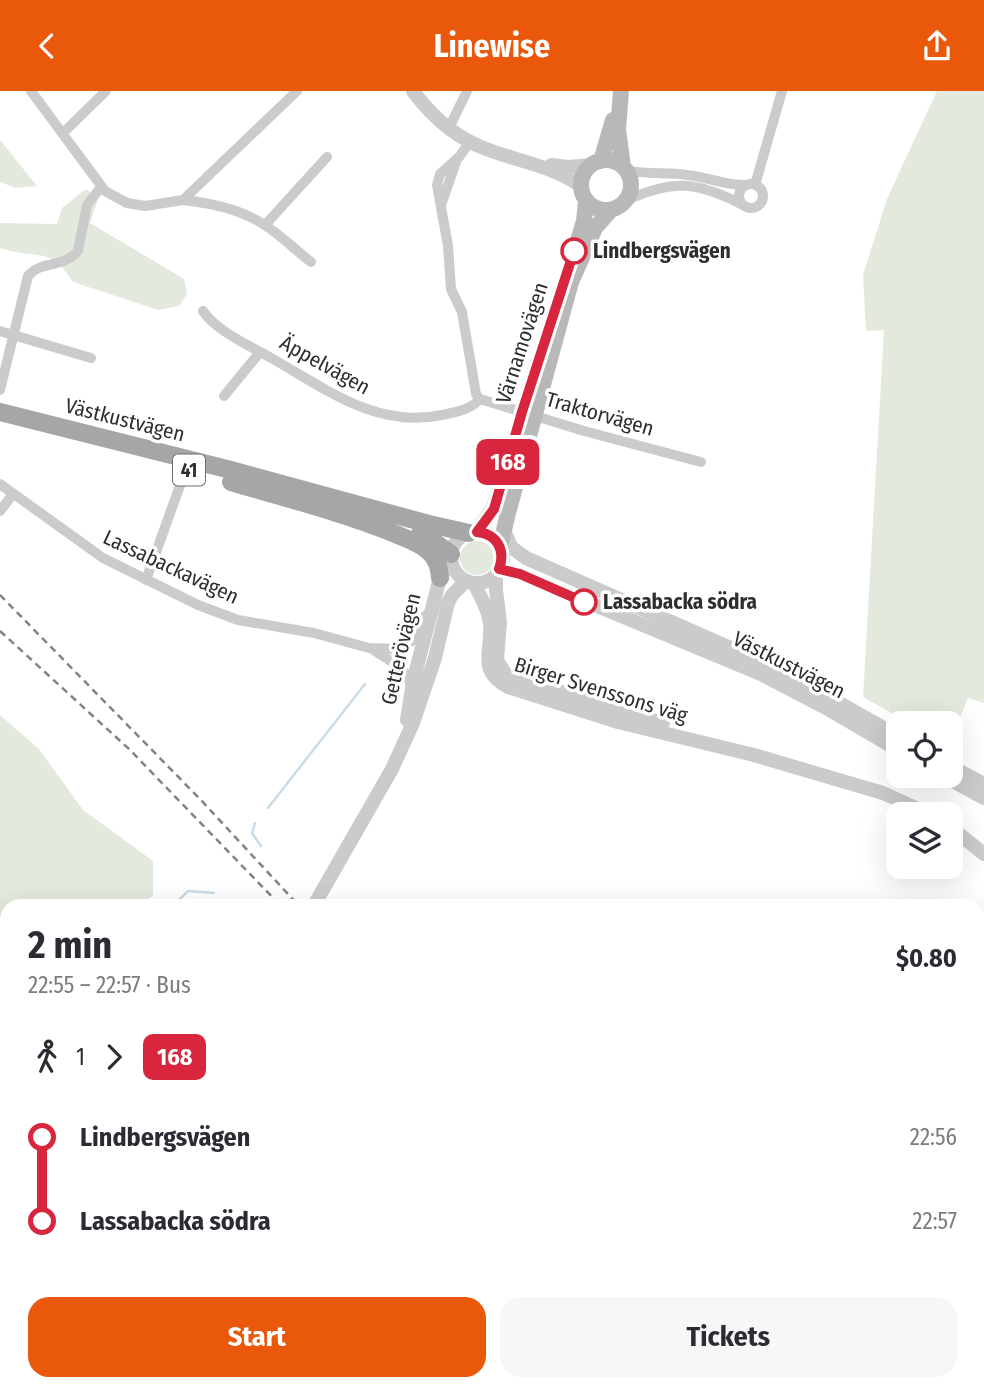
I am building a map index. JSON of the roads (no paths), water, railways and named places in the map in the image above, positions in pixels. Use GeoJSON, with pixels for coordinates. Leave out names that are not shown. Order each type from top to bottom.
{"type":"FeatureCollection","features":[{"type":"Feature","properties":{"kind":"main road"},"geometry":{"type":"LineString","coordinates":[[621,91],[618,129],[624,168],[631,186],[618,206],[596,209],[583,194],[583,174],[596,162],[621,91]]}},
{"type":"Feature","properties":{"kind":"main road"},"geometry":{"type":"LineString","coordinates":[[596,162],[615,162],[624,168]]}},
{"type":"Feature","properties":{"kind":"main road","name":"Värnamovägen"},"geometry":{"type":"LineString","coordinates":[[501,550],[528,413],[578,241],[583,194]]}},
{"type":"Feature","properties":{"kind":"main road","name":"Värnamovägen"},"geometry":{"type":"LineString","coordinates":[[439,527],[464,526],[480,518],[494,496],[528,413],[576,267],[595,228],[618,206]]}},
{"type":"Feature","properties":{"kind":"main road","name":"Västkustvägen"},"geometry":{"type":"LineString","coordinates":[[0,412],[231,470],[439,527]]}},
{"type":"Feature","properties":{"kind":"main road","name":"Västkustvägen"},"geometry":{"type":"LineString","coordinates":[[0,423],[203,474],[375,526],[425,537],[451,556]]}},
{"type":"Feature","properties":{"kind":"main road","name":"Värnamovägen"},"geometry":{"type":"LineString","coordinates":[[473,532],[494,509],[510,456]]}},
{"type":"Feature","properties":{"kind":"main road","name":"Västkustvägen"},"geometry":{"type":"LineString","coordinates":[[375,526],[425,548],[437,562],[438,585]]}},
{"type":"Feature","properties":{"kind":"main road","name":"41"},"geometry":{"type":"LineString","coordinates":[[439,527],[473,532]]}},
{"type":"Feature","properties":{"kind":"street"},"geometry":{"type":"LineString","coordinates":[[31,91],[101,187],[117,199],[135,205],[155,206],[183,200],[234,210],[265,225],[311,262]]}},
{"type":"Feature","properties":{"kind":"street"},"geometry":{"type":"LineString","coordinates":[[63,134],[106,91]]}},
{"type":"Feature","properties":{"kind":"street"},"geometry":{"type":"LineString","coordinates":[[183,200],[297,91]]}},
{"type":"Feature","properties":{"kind":"street"},"geometry":{"type":"LineString","coordinates":[[413,91],[430,113],[470,142],[564,176],[583,194]]}},
{"type":"Feature","properties":{"kind":"street"},"geometry":{"type":"LineString","coordinates":[[449,128],[467,91]]}},
{"type":"Feature","properties":{"kind":"street"},"geometry":{"type":"LineString","coordinates":[[743,205],[739,194],[751,185],[782,91]]}},
{"type":"Feature","properties":{"kind":"street"},"geometry":{"type":"LineString","coordinates":[[470,142],[459,157],[441,205],[448,246],[451,289],[462,312],[473,387],[480,398]]}},
{"type":"Feature","properties":{"kind":"street"},"geometry":{"type":"LineString","coordinates":[[265,225],[327,157]]}},
{"type":"Feature","properties":{"kind":"street"},"geometry":{"type":"LineString","coordinates":[[533,163],[569,167],[596,162]]}},
{"type":"Feature","properties":{"kind":"street"},"geometry":{"type":"LineString","coordinates":[[618,206],[650,189],[685,186],[708,189],[743,205],[755,207],[762,202],[763,194],[751,185],[730,185],[687,175],[649,175],[624,168]]}},
{"type":"Feature","properties":{"kind":"street"},"geometry":{"type":"LineString","coordinates":[[0,390],[28,275],[38,267],[63,263],[78,251],[87,205],[101,187]]}},
{"type":"Feature","properties":{"kind":"street","name":"Äppelvägen"},"geometry":{"type":"LineString","coordinates":[[203,311],[216,325],[260,352],[343,400],[379,414],[412,418],[435,416],[466,409],[480,398]]}},
{"type":"Feature","properties":{"kind":"street"},"geometry":{"type":"LineString","coordinates":[[0,331],[91,358]]}},
{"type":"Feature","properties":{"kind":"street"},"geometry":{"type":"LineString","coordinates":[[224,395],[260,352]]}},
{"type":"Feature","properties":{"kind":"street","name":"Traktorvägen"},"geometry":{"type":"LineString","coordinates":[[480,398],[701,461]]}},
{"type":"Feature","properties":{"kind":"street"},"geometry":{"type":"LineString","coordinates":[[146,580],[182,480]]}},
{"type":"Feature","properties":{"kind":"street","name":"Lassabackavägen"},"geometry":{"type":"LineString","coordinates":[[0,484],[86,548],[198,605],[238,620],[314,633],[369,647]]}},
{"type":"Feature","properties":{"kind":"street"},"geometry":{"type":"LineString","coordinates":[[0,511],[13,494]]}},
{"type":"Feature","properties":{"kind":"street","name":"Västkustvägen"},"geometry":{"type":"LineString","coordinates":[[504,530],[507,541],[516,552],[783,671],[886,729]]}},
{"type":"Feature","properties":{"kind":"street"},"geometry":{"type":"LineString","coordinates":[[451,556],[456,542],[473,532]]}},
{"type":"Feature","properties":{"kind":"street","name":"41"},"geometry":{"type":"LineString","coordinates":[[473,532],[493,538],[501,550]]}},
{"type":"Feature","properties":{"kind":"street"},"geometry":{"type":"LineString","coordinates":[[470,582],[486,581],[498,572],[501,550]]}},
{"type":"Feature","properties":{"kind":"street","name":"Västkustvägen"},"geometry":{"type":"LineString","coordinates":[[501,550],[513,561],[584,584]]}},
{"type":"Feature","properties":{"kind":"street","name":"41"},"geometry":{"type":"LineString","coordinates":[[451,556],[454,569],[470,582]]}},
{"type":"Feature","properties":{"kind":"street","name":"Getterövägen"},"geometry":{"type":"LineString","coordinates":[[318,899],[382,789],[413,723],[438,585],[451,556]]}},
{"type":"Feature","properties":{"kind":"street","name":"Västkustvägen"},"geometry":{"type":"LineString","coordinates":[[498,572],[520,574],[761,674],[886,743]]}},
{"type":"Feature","properties":{"kind":"street","name":"Birger Svenssons väg"},"geometry":{"type":"LineString","coordinates":[[498,572],[496,590],[500,622],[497,660],[506,675],[690,731],[754,754],[883,793],[903,802]]}},
{"type":"Feature","properties":{"kind":"street","name":"Getterövägen"},"geometry":{"type":"LineString","coordinates":[[400,752],[411,691],[426,662],[448,603],[470,582]]}},
{"type":"Feature","properties":{"kind":"street","name":"Birger Svenssons väg"},"geometry":{"type":"LineString","coordinates":[[470,582],[490,622],[487,661],[495,678],[501,683],[618,722],[754,754]]}},
{"type":"Feature","properties":{"kind":"street"},"geometry":{"type":"LineString","coordinates":[[399,649],[412,641],[438,585]]}},
{"type":"Feature","properties":{"kind":"street"},"geometry":{"type":"LineString","coordinates":[[369,647],[399,649],[426,662]]}},
{"type":"Feature","properties":{"kind":"street"},"geometry":{"type":"LineString","coordinates":[[369,647],[395,662],[407,677],[411,691]]}},
{"type":"Feature","properties":{"kind":"street"},"geometry":{"type":"LineString","coordinates":[[395,662],[426,662]]}},
{"type":"Feature","properties":{"kind":"street"},"geometry":{"type":"LineString","coordinates":[[963,773],[984,784]]}},
{"type":"Feature","properties":{"kind":"street"},"geometry":{"type":"LineString","coordinates":[[963,786],[984,798]]}},
{"type":"Feature","properties":{"kind":"street"},"geometry":{"type":"LineString","coordinates":[[963,837],[984,853]]}},
{"type":"Feature","properties":{"kind":"waterway"},"geometry":{"type":"LineString","coordinates":[[268,808],[365,684]]}},
{"type":"Feature","properties":{"kind":"waterway"},"geometry":{"type":"LineString","coordinates":[[255,823],[252,833],[261,846]]}},
{"type":"Feature","properties":{"kind":"waterway"},"geometry":{"type":"LineString","coordinates":[[180,899],[188,891],[214,893]]}},
{"type":"Feature","properties":{"kind":"railway"},"geometry":{"type":"LineString","coordinates":[[0,595],[200,799],[293,899]]}},
{"type":"Feature","properties":{"kind":"railway"},"geometry":{"type":"LineString","coordinates":[[0,631],[129,749],[274,899]]}},
{"type":"Feature","properties":{"kind":"place","name":"Lindbergsvägen"},"geometry":{"type":"Point","coordinates":[574,251]}},
{"type":"Feature","properties":{"kind":"place","name":"Lassabacka södra"},"geometry":{"type":"Point","coordinates":[584,602]}}]}
